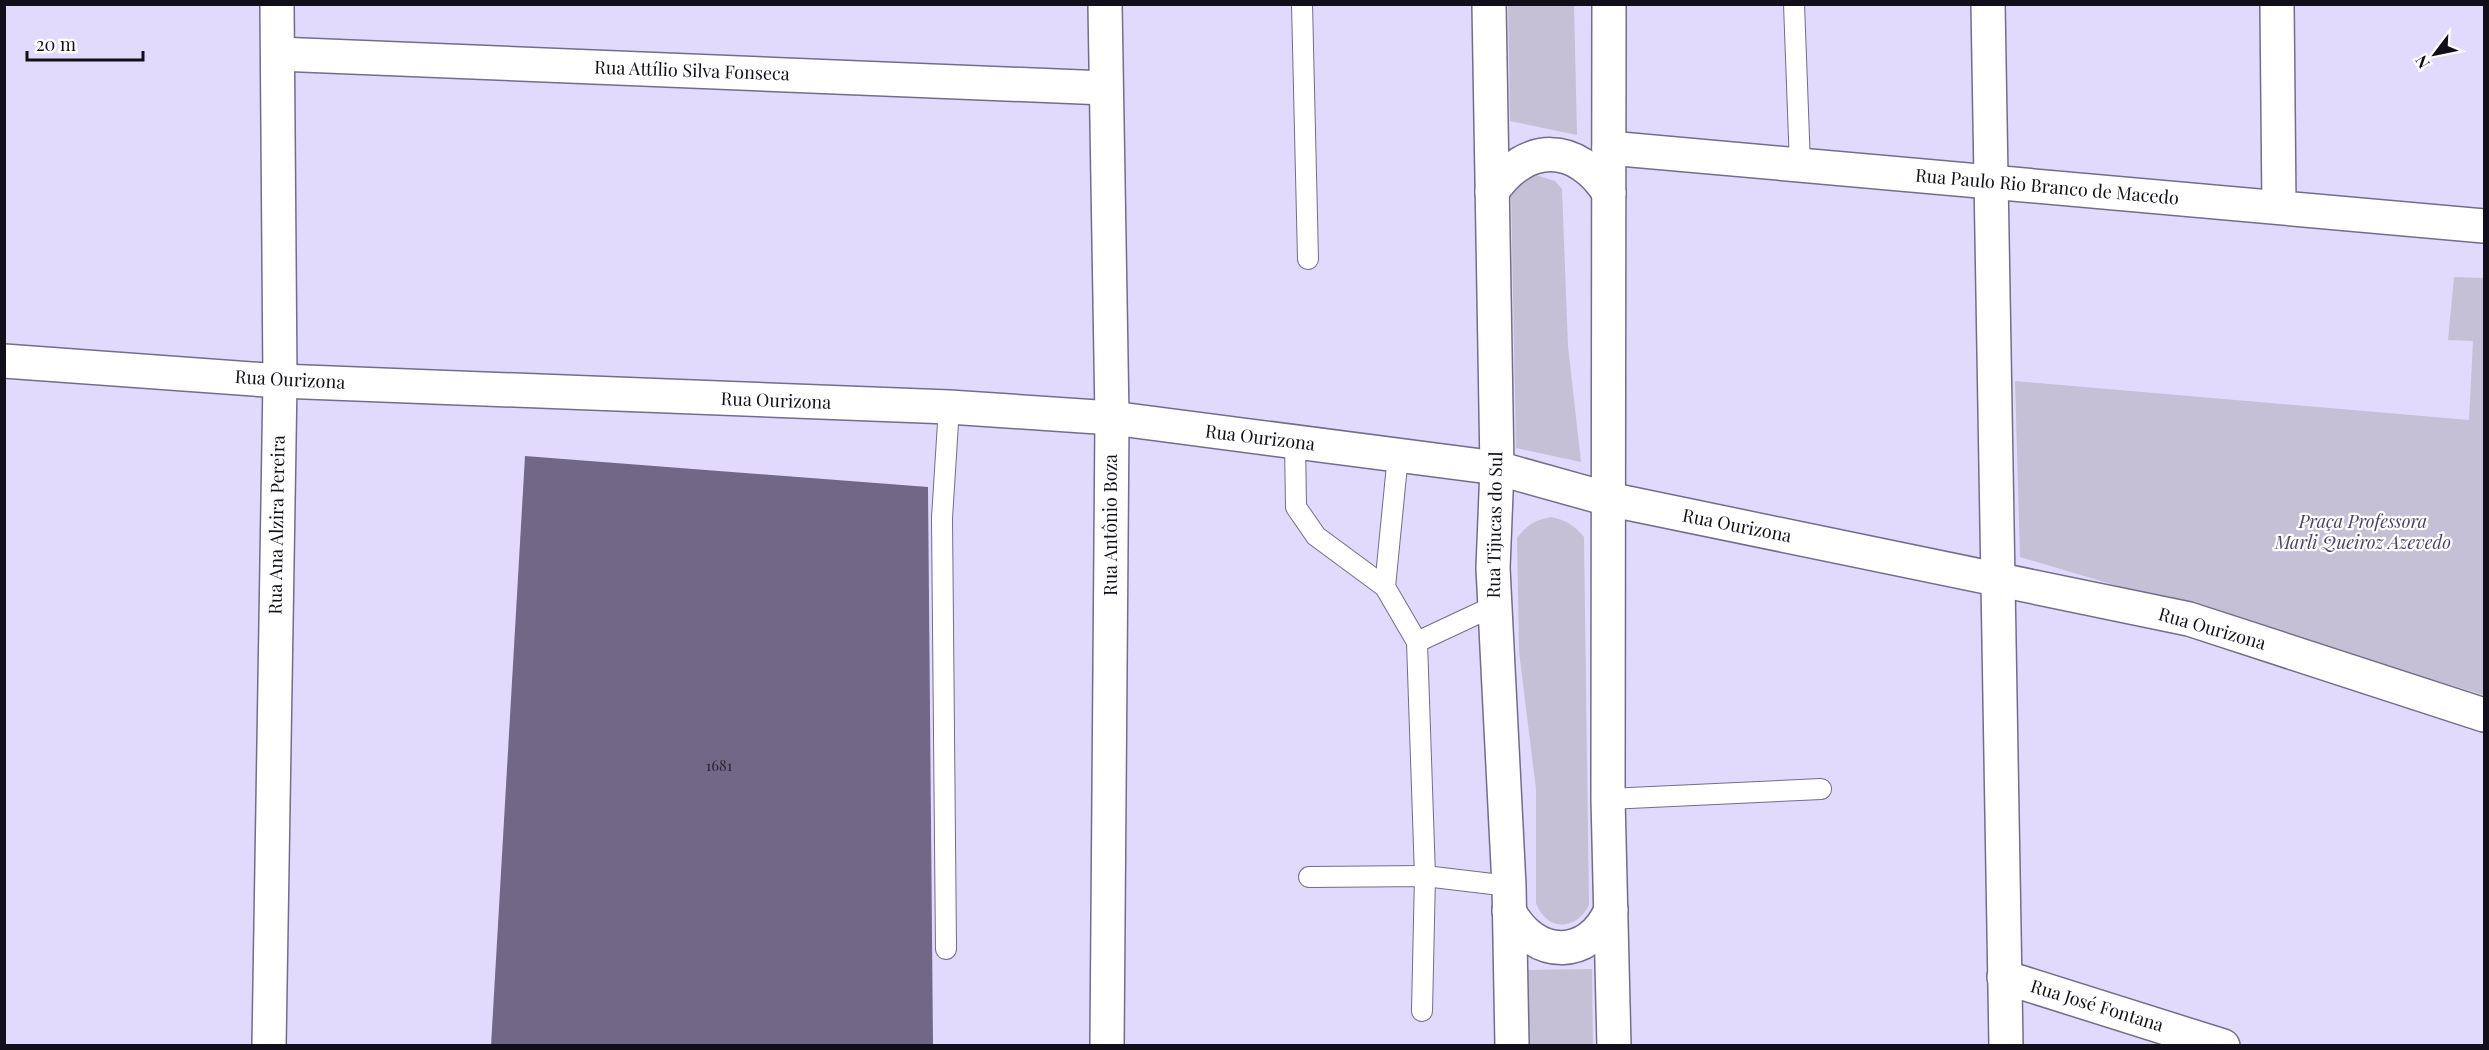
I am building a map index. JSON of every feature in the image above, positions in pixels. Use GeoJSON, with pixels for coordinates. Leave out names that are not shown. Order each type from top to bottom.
{"type":"FeatureCollection","features":[{"type":"Feature","properties":{"kind":"street","name":"Rua Ana Alzira Pereira"},"geometry":{"type":"LineString","coordinates":[[269,1046],[280,381],[277,4]]}},
{"type":"Feature","properties":{"kind":"street","name":"Rua Antônio Boza"},"geometry":{"type":"LineString","coordinates":[[1104,4],[1112,418],[1107,1046]]}},
{"type":"Feature","properties":{"kind":"street","name":"Rua Tijucas do Sul"},"geometry":{"type":"LineString","coordinates":[[1489,4],[1497,468],[1494,606],[1509,899],[1512,1046]]}},
{"type":"Feature","properties":{"kind":"street"},"geometry":{"type":"LineString","coordinates":[[1609,4],[1608,800],[1614,1046]]}},
{"type":"Feature","properties":{"kind":"street"},"geometry":{"type":"LineString","coordinates":[[1988,4],[1996,578],[2006,1046]]}},
{"type":"Feature","properties":{"kind":"street"},"geometry":{"type":"LineString","coordinates":[[2277,4],[2279,207]]}},
{"type":"Feature","properties":{"kind":"street","name":"Rua Attílio Silva Fonseca"},"geometry":{"type":"LineString","coordinates":[[278,54],[1105,88]]}},
{"type":"Feature","properties":{"kind":"street","name":"Rua Paulo Rio Branco de Macedo"},"geometry":{"type":"LineString","coordinates":[[1609,148],[2484,226]]}},
{"type":"Feature","properties":{"kind":"street"},"geometry":{"type":"LineString","coordinates":[[1492,192],[1502,177],[1515,165],[1547,154],[1566,156],[1584,165],[1598,177],[1609,193]]}},
{"type":"Feature","properties":{"kind":"street","name":"Rua Ourizona"},"geometry":{"type":"LineString","coordinates":[[4,361],[280,381],[949,407],[1112,418],[1497,468],[1608,500],[2189,619],[2484,715]]}},
{"type":"Feature","properties":{"kind":"street"},"geometry":{"type":"LineString","coordinates":[[1509,899],[1517,926],[1529,938],[1544,945],[1560,948],[1580,944],[1597,933],[1611,910]]}},
{"type":"Feature","properties":{"kind":"street","name":"Rua José Fontana"},"geometry":{"type":"LineString","coordinates":[[2004,977],[2223,1046]]}},
{"type":"Feature","properties":{"kind":"lane"},"geometry":{"type":"LineString","coordinates":[[1302,4],[1308,259]]}},
{"type":"Feature","properties":{"kind":"lane"},"geometry":{"type":"LineString","coordinates":[[1794,4],[1800,165]]}},
{"type":"Feature","properties":{"kind":"lane"},"geometry":{"type":"LineString","coordinates":[[946,949],[942,518],[949,407]]}},
{"type":"Feature","properties":{"kind":"lane"},"geometry":{"type":"LineString","coordinates":[[1295,442],[1296,507],[1316,536],[1385,587],[1417,642],[1425,876],[1422,1011]]}},
{"type":"Feature","properties":{"kind":"lane"},"geometry":{"type":"LineString","coordinates":[[1385,587],[1398,455]]}},
{"type":"Feature","properties":{"kind":"lane"},"geometry":{"type":"LineString","coordinates":[[1417,642],[1494,606]]}},
{"type":"Feature","properties":{"kind":"lane"},"geometry":{"type":"LineString","coordinates":[[1608,800],[1821,789]]}},
{"type":"Feature","properties":{"kind":"lane"},"geometry":{"type":"LineString","coordinates":[[1310,877],[1425,876],[1509,899]]}},
{"type":"Feature","properties":{"kind":"green space"},"geometry":{"type":"Polygon","coordinates":[[[1508,5],[1574,5],[1577,135],[1510,121],[1508,5]]]}},
{"type":"Feature","properties":{"kind":"green space"},"geometry":{"type":"Polygon","coordinates":[[[1536,175],[1555,181],[1562,189],[1568,346],[1581,462],[1516,448],[1511,193],[1525,177],[1536,175]]]}},
{"type":"Feature","properties":{"kind":"green space","name":"Praça Professora Marli Queiroz Azevedo"},"geometry":{"type":"Polygon","coordinates":[[[2454,277],[2484,278],[2484,695],[2020,557],[2015,381],[2469,420],[2473,341],[2448,340],[2454,277]]]}},
{"type":"Feature","properties":{"kind":"green space"},"geometry":{"type":"Polygon","coordinates":[[[1551,517],[1569,524],[1584,537],[1589,905],[1577,920],[1562,925],[1547,919],[1536,903],[1536,789],[1519,652],[1517,538],[1532,524],[1551,517]]]}},
{"type":"Feature","properties":{"kind":"green space"},"geometry":{"type":"Polygon","coordinates":[[[1592,969],[1593,1045],[1527,1045],[1526,970],[1592,969]]]}},
{"type":"Feature","properties":{"kind":"building"},"geometry":{"type":"Polygon","coordinates":[[[525,456],[928,487],[933,1046],[491,1046],[525,456]]]}}]}
